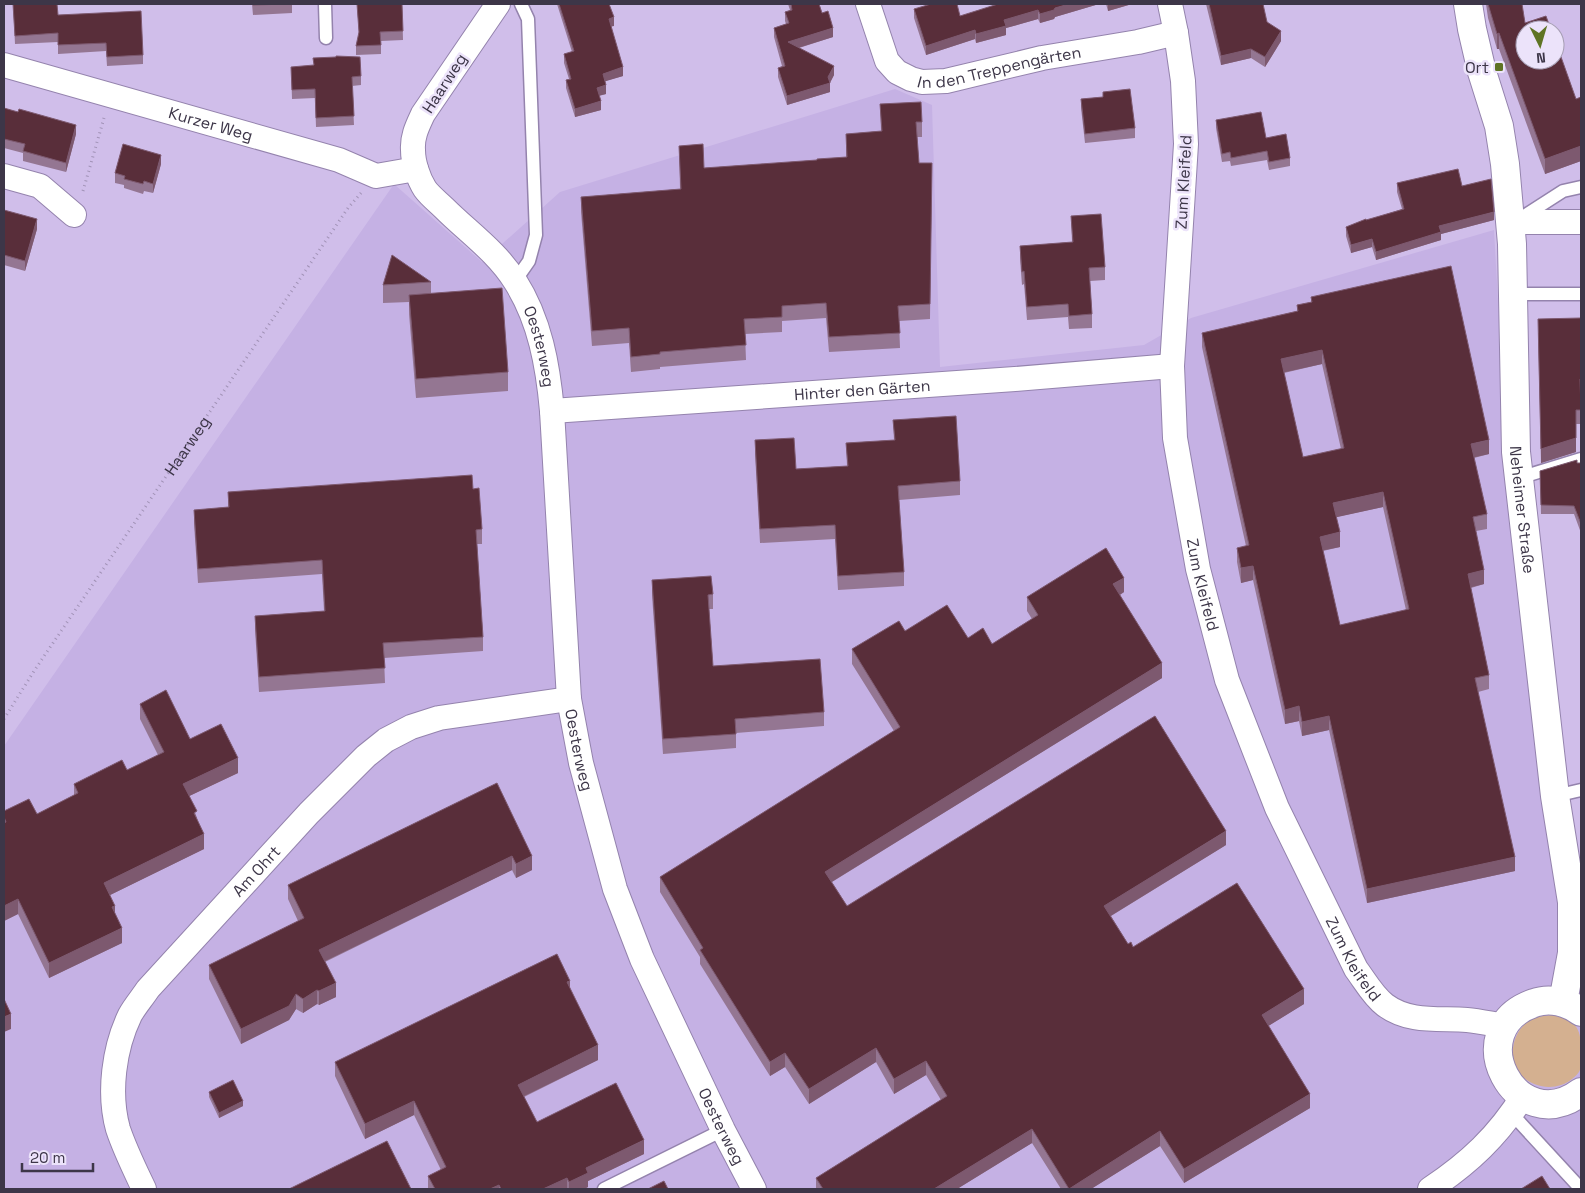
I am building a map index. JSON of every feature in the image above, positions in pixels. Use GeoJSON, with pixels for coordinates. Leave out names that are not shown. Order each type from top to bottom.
{"type":"FeatureCollection","features":[{"type":"Feature","properties":{"kind":"main road","name":"Neheimer Straße"},"geometry":{"type":"LineString","coordinates":[[1468,4],[1482,72],[1499,126],[1513,223],[1516,452],[1568,793],[1572,902],[1572,1007]]}},
{"type":"Feature","properties":{"kind":"main road"},"geometry":{"type":"LineString","coordinates":[[1572,1007],[1550,1000],[1530,1004],[1513,1015],[1505,1026],[1497,1051],[1499,1065],[1504,1077],[1512,1088],[1517,1105],[1535,1102],[1548,1104],[1561,1102],[1574,1098],[1581,1092]]}},
{"type":"Feature","properties":{"kind":"street","name":"Haarweg"},"geometry":{"type":"LineString","coordinates":[[416,169],[413,150],[414,133],[423,114],[498,4]]}},
{"type":"Feature","properties":{"kind":"street","name":"In den Treppengärten"},"geometry":{"type":"LineString","coordinates":[[868,4],[888,61],[897,72],[922,82],[946,81],[1042,58],[1138,42],[1176,33]]}},
{"type":"Feature","properties":{"kind":"street","name":"Zum Kleifeld"},"geometry":{"type":"LineString","coordinates":[[1170,4],[1183,81],[1186,144],[1172,366],[1176,447],[1198,569],[1226,680],[1277,808],[1356,969],[1377,997],[1398,1013],[1413,1018],[1468,1020],[1505,1026]]}},
{"type":"Feature","properties":{"kind":"street","name":"Kurzer Weg"},"geometry":{"type":"LineString","coordinates":[[4,65],[339,160],[376,176]]}},
{"type":"Feature","properties":{"kind":"street"},"geometry":{"type":"LineString","coordinates":[[376,176],[416,169]]}},
{"type":"Feature","properties":{"kind":"street","name":"Oesterweg"},"geometry":{"type":"LineString","coordinates":[[416,169],[426,190],[493,253],[515,281],[530,310],[541,342],[548,374],[552,412],[569,699],[580,763],[615,889],[642,959],[723,1130],[754,1189]]}},
{"type":"Feature","properties":{"kind":"street"},"geometry":{"type":"LineString","coordinates":[[4,176],[40,186],[74,215]]}},
{"type":"Feature","properties":{"kind":"street"},"geometry":{"type":"LineString","coordinates":[[1513,223],[1581,222]]}},
{"type":"Feature","properties":{"kind":"street","name":"Hinter den Gärten"},"geometry":{"type":"LineString","coordinates":[[552,412],[1172,366]]}},
{"type":"Feature","properties":{"kind":"street","name":"Am Ohrt"},"geometry":{"type":"LineString","coordinates":[[144,1189],[118,1127],[114,1074],[121,1039],[131,1014],[148,990],[309,813],[366,756],[386,740],[411,727],[439,718],[569,699]]}},
{"type":"Feature","properties":{"kind":"street"},"geometry":{"type":"LineString","coordinates":[[1430,1189],[1491,1140],[1517,1105]]}},
{"type":"Feature","properties":{"kind":"lane"},"geometry":{"type":"LineString","coordinates":[[325,4],[326,38]]}},
{"type":"Feature","properties":{"kind":"lane"},"geometry":{"type":"LineString","coordinates":[[515,281],[529,261],[536,235],[528,19],[521,4]]}},
{"type":"Feature","properties":{"kind":"lane"},"geometry":{"type":"LineString","coordinates":[[1513,223],[1563,191],[1581,187]]}},
{"type":"Feature","properties":{"kind":"lane"},"geometry":{"type":"LineString","coordinates":[[1513,294],[1581,294]]}},
{"type":"Feature","properties":{"kind":"lane"},"geometry":{"type":"LineString","coordinates":[[1519,478],[1581,459]]}},
{"type":"Feature","properties":{"kind":"lane"},"geometry":{"type":"LineString","coordinates":[[1517,1105],[1580,1189]]}},
{"type":"Feature","properties":{"kind":"lane"},"geometry":{"type":"LineString","coordinates":[[604,1189],[723,1130]]}},
{"type":"Feature","properties":{"kind":"path"},"geometry":{"type":"LineString","coordinates":[[74,215],[82,196],[110,96]]}},
{"type":"Feature","properties":{"kind":"path","name":"Haarweg"},"geometry":{"type":"LineString","coordinates":[[4,719],[348,208],[376,176]]}},
{"type":"Feature","properties":{"kind":"shaded area"},"geometry":{"type":"Polygon","coordinates":[[[895,89],[932,105],[940,367],[1144,345],[1191,318],[1494,230],[1508,480],[1581,926],[1581,1189],[4,1189],[4,746],[394,184],[482,262],[560,192],[895,89]]]}},
{"type":"Feature","properties":{"kind":"shaded area"},"geometry":{"type":"Polygon","coordinates":[[[1552,1015],[1565,1019],[1577,1029],[1581,1040],[1582,1065],[1578,1074],[1566,1083],[1558,1086],[1544,1087],[1529,1082],[1523,1077],[1515,1064],[1513,1050],[1516,1036],[1524,1025],[1535,1018],[1552,1015]]]}},
{"type":"Feature","properties":{"kind":"building"},"geometry":{"type":"Polygon","coordinates":[[[13,4],[57,4],[58,15],[141,11],[143,55],[107,57],[106,43],[58,45],[58,33],[15,36],[13,4]]]}},
{"type":"Feature","properties":{"kind":"building"},"geometry":{"type":"Polygon","coordinates":[[[253,4],[289,4],[253,5],[253,4]]]}},
{"type":"Feature","properties":{"kind":"building"},"geometry":{"type":"Polygon","coordinates":[[[357,4],[402,4],[403,31],[380,32],[381,45],[356,46],[359,32],[357,4]]]}},
{"type":"Feature","properties":{"kind":"building"},"geometry":{"type":"Polygon","coordinates":[[[559,4],[609,4],[614,17],[609,19],[623,67],[603,74],[606,85],[597,88],[601,101],[575,109],[566,80],[571,79],[564,54],[574,51],[559,4]]]}},
{"type":"Feature","properties":{"kind":"building"},"geometry":{"type":"Polygon","coordinates":[[[791,4],[819,4],[822,13],[828,11],[833,28],[788,42],[834,66],[828,77],[830,83],[787,96],[778,68],[785,66],[774,28],[789,23],[785,12],[792,10],[791,4]]]}},
{"type":"Feature","properties":{"kind":"building"},"geometry":{"type":"Polygon","coordinates":[[[931,4],[957,4],[960,16],[998,4],[1069,4],[1040,14],[1038,10],[1004,20],[1006,26],[976,34],[975,30],[926,46],[914,9],[931,4]]]}},
{"type":"Feature","properties":{"kind":"building"},"geometry":{"type":"Polygon","coordinates":[[[1209,4],[1263,4],[1267,22],[1281,31],[1265,57],[1251,49],[1221,56],[1209,4]]]}},
{"type":"Feature","properties":{"kind":"building"},"geometry":{"type":"Polygon","coordinates":[[[1488,4],[1522,4],[1525,20],[1515,20],[1515,70],[1565,70],[1565,68],[1576,99],[1581,97],[1581,146],[1545,159],[1499,33],[1497,34],[1488,4]]]}},
{"type":"Feature","properties":{"kind":"building"},"geometry":{"type":"Polygon","coordinates":[[[1546,16],[1547,20],[1534,20],[1546,16]]]}},
{"type":"Feature","properties":{"kind":"building"},"geometry":{"type":"Polygon","coordinates":[[[336,56],[360,57],[361,76],[352,77],[354,116],[316,118],[315,89],[292,90],[291,67],[314,65],[313,58],[336,56]]]}},
{"type":"Feature","properties":{"kind":"building"},"geometry":{"type":"Polygon","coordinates":[[[1130,89],[1135,128],[1085,134],[1081,99],[1103,97],[1103,92],[1130,89]]]}},
{"type":"Feature","properties":{"kind":"building"},"geometry":{"type":"Polygon","coordinates":[[[921,102],[922,122],[916,122],[919,163],[932,163],[930,304],[898,306],[900,333],[829,337],[826,303],[782,306],[782,317],[744,319],[746,345],[660,352],[660,354],[631,357],[629,328],[592,331],[581,197],[681,189],[679,146],[703,144],[704,168],[847,157],[846,134],[882,131],[880,104],[921,102]]]}},
{"type":"Feature","properties":{"kind":"building"},"geometry":{"type":"Polygon","coordinates":[[[4,108],[18,112],[19,109],[76,125],[66,163],[23,151],[25,144],[4,139],[4,108]]]}},
{"type":"Feature","properties":{"kind":"building"},"geometry":{"type":"Polygon","coordinates":[[[1261,112],[1266,138],[1286,134],[1290,158],[1269,162],[1267,151],[1231,158],[1230,152],[1222,154],[1216,120],[1261,112]]]}},
{"type":"Feature","properties":{"kind":"building"},"geometry":{"type":"Polygon","coordinates":[[[123,144],[161,155],[153,184],[144,181],[143,184],[124,179],[125,176],[115,173],[123,144]]]}},
{"type":"Feature","properties":{"kind":"building"},"geometry":{"type":"Polygon","coordinates":[[[1458,169],[1462,186],[1491,179],[1494,212],[1439,226],[1441,232],[1376,252],[1372,239],[1351,245],[1346,227],[1366,219],[1404,209],[1397,183],[1458,169]]]}},
{"type":"Feature","properties":{"kind":"building"},"geometry":{"type":"Polygon","coordinates":[[[4,210],[37,219],[25,261],[4,255],[4,210]]]}},
{"type":"Feature","properties":{"kind":"building"},"geometry":{"type":"Polygon","coordinates":[[[1101,214],[1105,267],[1089,268],[1092,314],[1069,316],[1068,304],[1027,307],[1020,246],[1073,242],[1071,216],[1101,214]]]}},
{"type":"Feature","properties":{"kind":"building"},"geometry":{"type":"Polygon","coordinates":[[[392,255],[431,282],[383,285],[392,255]]]}},
{"type":"Feature","properties":{"kind":"building"},"geometry":{"type":"Polygon","coordinates":[[[1451,266],[1489,440],[1471,444],[1487,514],[1473,517],[1484,570],[1468,574],[1489,675],[1475,678],[1515,857],[1367,889],[1329,716],[1302,722],[1299,706],[1285,710],[1253,566],[1241,568],[1237,548],[1249,545],[1202,333],[1298,311],[1297,305],[1312,302],[1311,297],[1451,266]],[[1322,350],[1281,359],[1303,457],[1344,448],[1322,350]],[[1383,492],[1333,503],[1340,532],[1320,537],[1340,625],[1409,609],[1383,492]]]}},
{"type":"Feature","properties":{"kind":"building"},"geometry":{"type":"Polygon","coordinates":[[[502,288],[508,372],[416,379],[409,295],[502,288]]]}},
{"type":"Feature","properties":{"kind":"building"},"geometry":{"type":"Polygon","coordinates":[[[1581,318],[1581,410],[1576,410],[1576,438],[1541,449],[1538,319],[1581,318]]]}},
{"type":"Feature","properties":{"kind":"building"},"geometry":{"type":"Polygon","coordinates":[[[956,416],[960,481],[898,486],[904,572],[838,576],[835,525],[760,529],[755,440],[794,438],[796,469],[848,466],[846,443],[895,440],[893,420],[956,416]]]}},
{"type":"Feature","properties":{"kind":"building"},"geometry":{"type":"Polygon","coordinates":[[[1577,460],[1577,463],[1581,463],[1581,524],[1574,506],[1541,505],[1540,471],[1577,460]]]}},
{"type":"Feature","properties":{"kind":"building"},"geometry":{"type":"Polygon","coordinates":[[[472,475],[473,489],[479,488],[482,529],[476,530],[483,637],[383,643],[385,668],[259,677],[255,616],[325,611],[322,560],[198,569],[194,510],[229,507],[228,492],[472,475]]]}},
{"type":"Feature","properties":{"kind":"building"},"geometry":{"type":"Polygon","coordinates":[[[1106,548],[1124,578],[1113,584],[1162,663],[825,872],[847,906],[1155,716],[1226,831],[1104,906],[1128,944],[1131,942],[1133,947],[1237,883],[1304,989],[1262,1015],[1310,1094],[1184,1169],[1160,1131],[1069,1189],[1032,1129],[934,1189],[823,1189],[816,1178],[947,1096],[926,1061],[894,1079],[876,1048],[809,1089],[785,1053],[770,1062],[700,950],[703,948],[660,877],[900,727],[852,649],[899,621],[905,631],[947,605],[968,638],[983,628],[992,644],[1038,615],[1027,597],[1106,548]]]}},
{"type":"Feature","properties":{"kind":"building"},"geometry":{"type":"Polygon","coordinates":[[[711,576],[713,594],[708,595],[713,666],[820,659],[824,712],[735,719],[736,734],[663,739],[652,580],[711,576]]]}},
{"type":"Feature","properties":{"kind":"building"},"geometry":{"type":"Polygon","coordinates":[[[166,690],[190,739],[221,724],[238,758],[183,784],[197,811],[194,813],[204,834],[104,883],[115,906],[112,907],[122,928],[49,963],[18,899],[4,906],[4,823],[6,822],[4,811],[29,799],[37,814],[78,793],[74,784],[122,760],[127,770],[164,752],[140,704],[166,690]]]}},
{"type":"Feature","properties":{"kind":"building"},"geometry":{"type":"Polygon","coordinates":[[[497,783],[532,856],[516,864],[512,856],[319,950],[336,983],[319,991],[317,990],[303,999],[296,994],[289,1006],[241,1029],[209,965],[304,918],[288,885],[497,783]]]}},
{"type":"Feature","properties":{"kind":"building"},"geometry":{"type":"Polygon","coordinates":[[[557,954],[570,981],[567,982],[598,1045],[518,1085],[537,1122],[616,1083],[644,1140],[586,1168],[588,1173],[569,1182],[567,1178],[543,1189],[501,1189],[499,1185],[490,1189],[435,1189],[428,1176],[446,1167],[414,1101],[365,1124],[335,1062],[557,954]]]}},
{"type":"Feature","properties":{"kind":"building"},"geometry":{"type":"Polygon","coordinates":[[[4,999],[11,1014],[4,1017],[4,999]]]}},
{"type":"Feature","properties":{"kind":"building"},"geometry":{"type":"Polygon","coordinates":[[[233,1080],[243,1101],[219,1113],[209,1092],[233,1080]]]}},
{"type":"Feature","properties":{"kind":"building"},"geometry":{"type":"Polygon","coordinates":[[[387,1141],[411,1189],[289,1189],[387,1141]]]}},
{"type":"Feature","properties":{"kind":"building"},"geometry":{"type":"Polygon","coordinates":[[[1542,1176],[1550,1189],[1521,1189],[1542,1176]]]}},
{"type":"Feature","properties":{"kind":"building"},"geometry":{"type":"Polygon","coordinates":[[[664,1181],[668,1189],[648,1189],[664,1181]]]}},
{"type":"Feature","properties":{"kind":"place","name":"Ort"},"geometry":{"type":"Point","coordinates":[1499,67]}}]}
